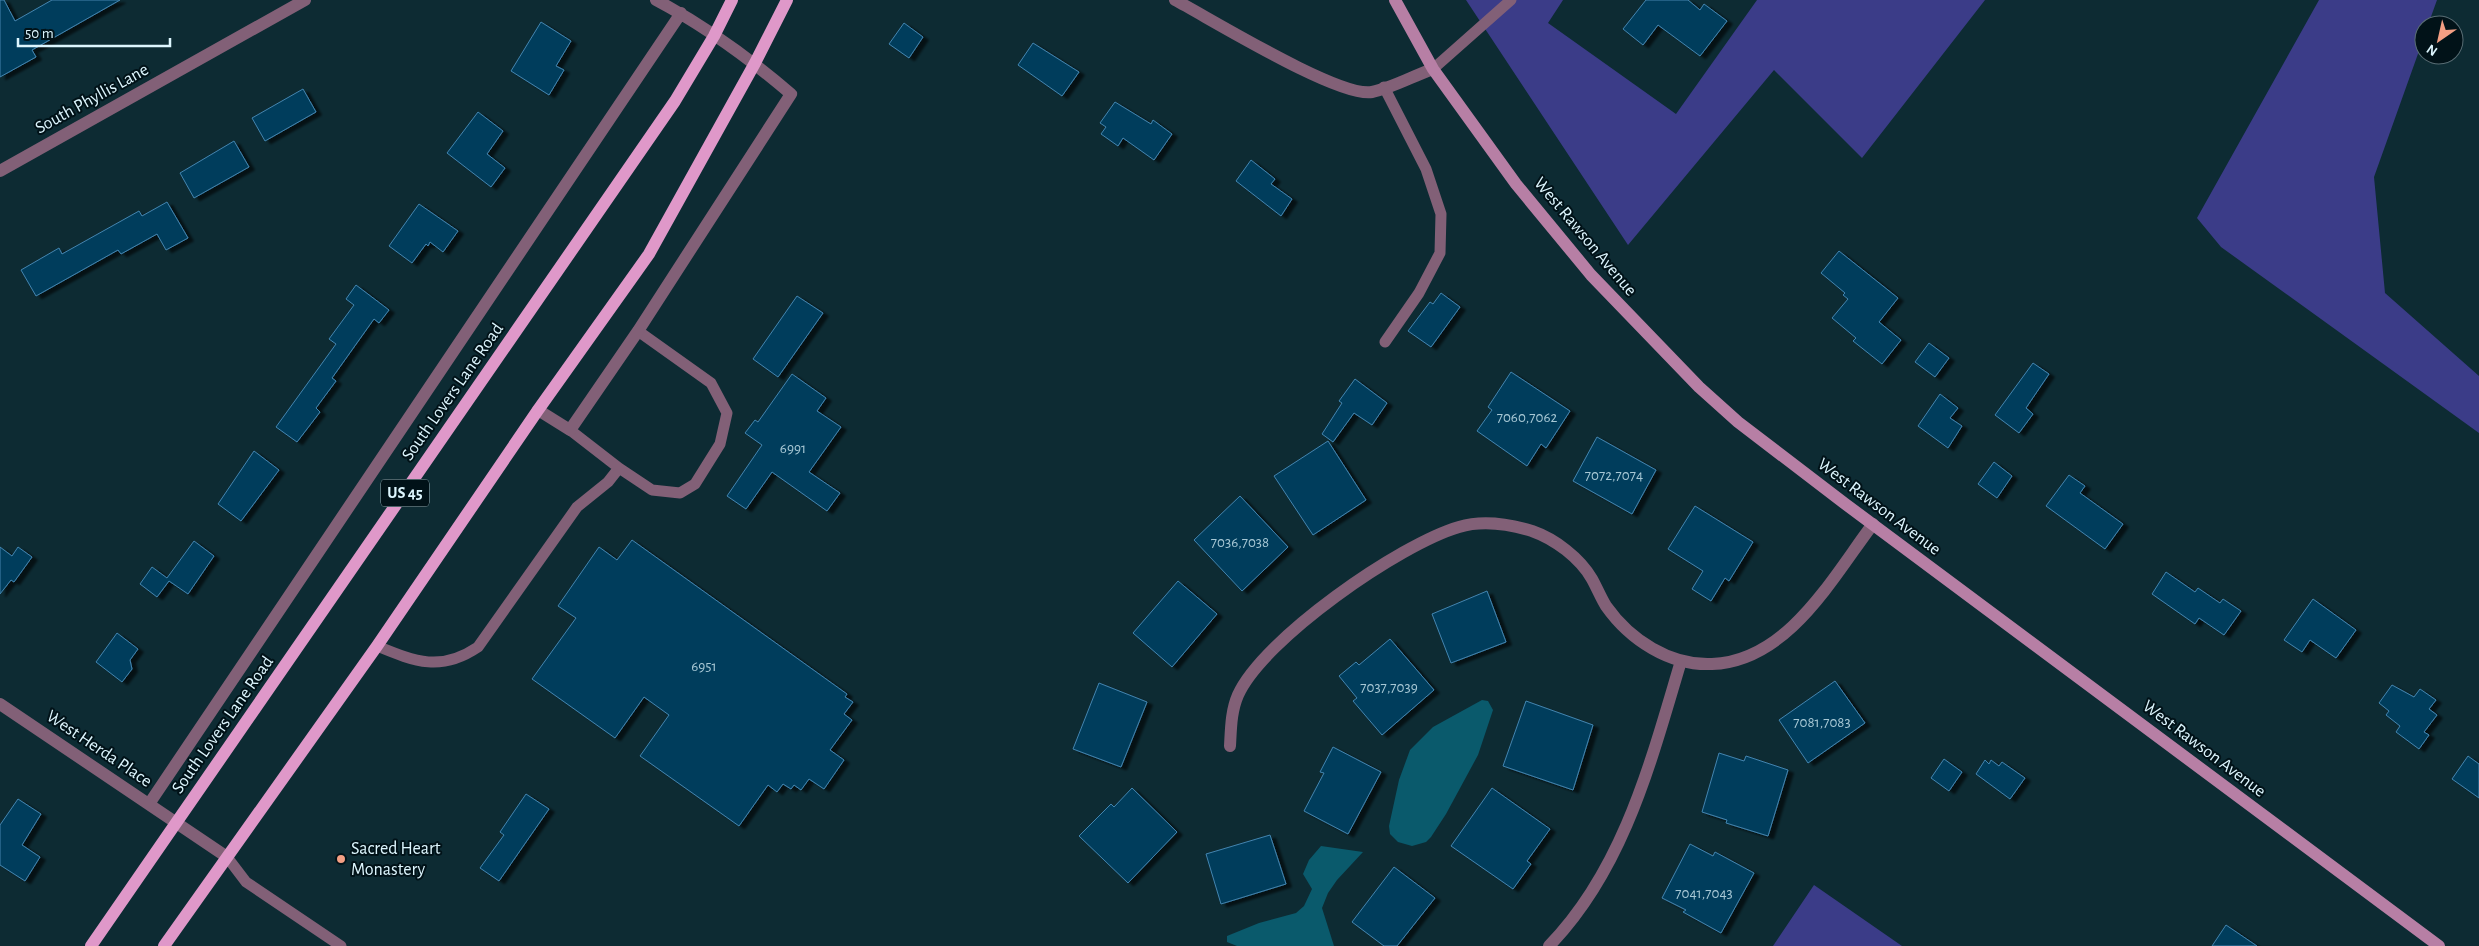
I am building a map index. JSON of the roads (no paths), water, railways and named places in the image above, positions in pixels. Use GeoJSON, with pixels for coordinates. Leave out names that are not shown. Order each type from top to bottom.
{"type":"FeatureCollection","features":[{"type":"Feature","properties":{"kind":"main road","name":"South Lovers Lane Road"},"geometry":{"type":"LineString","coordinates":[[91,946],[675,101],[714,36],[732,0]]}},
{"type":"Feature","properties":{"kind":"main road"},"geometry":{"type":"LineString","coordinates":[[164,946],[377,646],[538,410],[649,254],[780,17],[787,0]]}},
{"type":"Feature","properties":{"kind":"main road"},"geometry":{"type":"LineString","coordinates":[[780,17],[792,0]]}},
{"type":"Feature","properties":{"kind":"street","name":"South Phyllis Lane"},"geometry":{"type":"LineString","coordinates":[[0,171],[305,0]]}},
{"type":"Feature","properties":{"kind":"street"},"geometry":{"type":"LineString","coordinates":[[538,410],[570,430],[638,331],[791,94],[755,63],[681,13],[656,0]]}},
{"type":"Feature","properties":{"kind":"street"},"geometry":{"type":"LineString","coordinates":[[1175,0],[1337,86],[1358,92],[1372,92],[1433,69]]}},
{"type":"Feature","properties":{"kind":"street","name":"West Rawson Avenue"},"geometry":{"type":"LineString","coordinates":[[1395,0],[1433,69],[1516,184],[1591,275],[1647,335],[1738,422],[2439,946]]}},
{"type":"Feature","properties":{"kind":"street"},"geometry":{"type":"LineString","coordinates":[[149,804],[681,13]]}},
{"type":"Feature","properties":{"kind":"street"},"geometry":{"type":"LineString","coordinates":[[1230,746],[1232,712],[1238,694],[1247,678],[1280,643],[1315,612],[1385,564],[1459,527],[1477,524],[1497,524],[1533,532],[1560,547],[1584,568],[1607,607],[1622,625],[1652,648],[1681,661],[1697,664],[1731,662],[1755,654],[1774,643],[1789,631],[1810,607],[1873,524]]}},
{"type":"Feature","properties":{"kind":"street"},"geometry":{"type":"LineString","coordinates":[[1549,946],[1587,899],[1622,835],[1650,766],[1681,661]]}},
{"type":"Feature","properties":{"kind":"street","name":"West Herda Place"},"geometry":{"type":"LineString","coordinates":[[0,704],[227,857]]}},
{"type":"Feature","properties":{"kind":"lane"},"geometry":{"type":"LineString","coordinates":[[1433,69],[1511,0]]}},
{"type":"Feature","properties":{"kind":"lane"},"geometry":{"type":"LineString","coordinates":[[1384,87],[1426,169],[1441,214],[1440,253],[1419,293],[1385,342]]}},
{"type":"Feature","properties":{"kind":"lane"},"geometry":{"type":"LineString","coordinates":[[570,430],[619,468],[652,490],[680,493],[695,484],[720,444],[727,413],[711,383],[638,331]]}},
{"type":"Feature","properties":{"kind":"lane"},"geometry":{"type":"LineString","coordinates":[[377,646],[400,656],[421,661],[443,662],[460,659],[478,647],[577,507],[608,482],[619,468]]}},
{"type":"Feature","properties":{"kind":"lane"},"geometry":{"type":"LineString","coordinates":[[227,857],[246,882],[341,946]]}},
{"type":"Feature","properties":{"kind":"water"},"geometry":{"type":"Polygon","coordinates":[[[1482,700],[1488,701],[1493,710],[1478,755],[1446,814],[1426,842],[1412,846],[1398,842],[1390,834],[1389,826],[1399,780],[1410,750],[1433,727],[1482,700]]]}},
{"type":"Feature","properties":{"kind":"water"},"geometry":{"type":"Polygon","coordinates":[[[1321,846],[1363,852],[1337,880],[1328,893],[1322,908],[1334,946],[1237,946],[1227,942],[1227,936],[1259,923],[1296,913],[1304,906],[1312,889],[1303,874],[1309,860],[1321,846]]]}},
{"type":"Feature","properties":{"kind":"place","name":"Sacred Heart Monastery"},"geometry":{"type":"Point","coordinates":[341,859]}}]}
